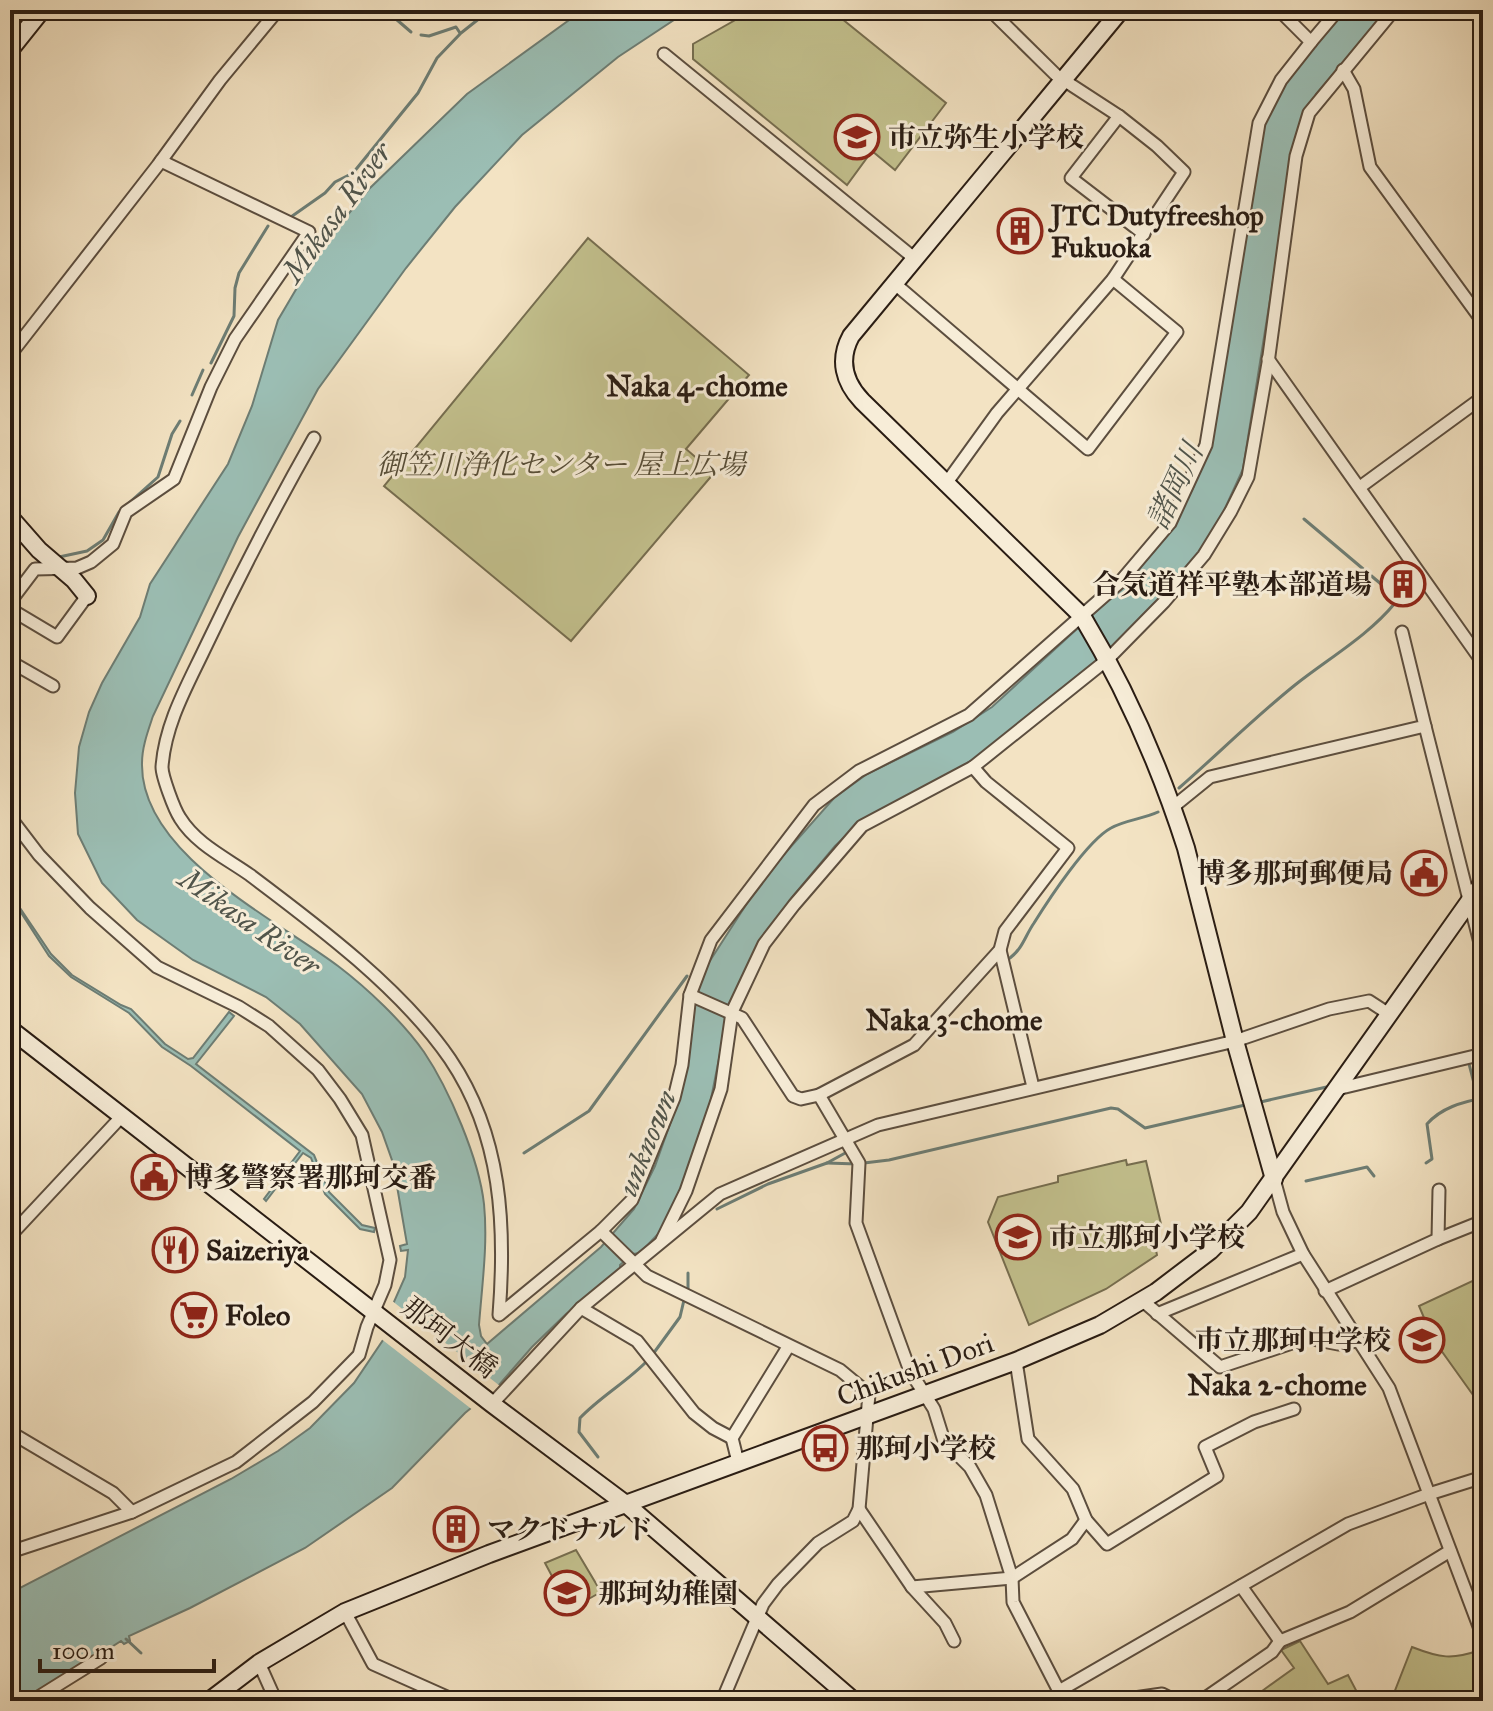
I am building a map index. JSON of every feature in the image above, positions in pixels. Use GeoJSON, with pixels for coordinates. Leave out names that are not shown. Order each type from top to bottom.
{"type":"FeatureCollection","features":[{"type":"Feature","properties":{"kind":"street"},"geometry":{"type":"LineString","coordinates":[[10,50],[42,10]]}},
{"type":"Feature","properties":{"kind":"street"},"geometry":{"type":"LineString","coordinates":[[10,355],[220,80],[278,10]]}},
{"type":"Feature","properties":{"kind":"street"},"geometry":{"type":"LineString","coordinates":[[945,485],[1017,390],[1113,279],[1184,172],[1119,116],[1063,81],[990,10]]}},
{"type":"Feature","properties":{"kind":"street"},"geometry":{"type":"LineString","coordinates":[[1121,10],[851,336],[843,357],[844,369],[852,391],[1082,616],[1108,659],[1173,807],[1186,848],[1283,1212],[1325,1291],[1389,1388],[1450,1551],[1478,1608],[1483,1637]]}},
{"type":"Feature","properties":{"kind":"street"},"geometry":{"type":"LineString","coordinates":[[1279,10],[1311,42]]}},
{"type":"Feature","properties":{"kind":"street"},"geometry":{"type":"LineString","coordinates":[[314,438],[252,548],[170,722],[162,770],[180,818],[206,846],[248,874],[382,983],[417,1017],[451,1061],[481,1119],[501,1207],[504,1258],[499,1315],[603,1234],[632,1200],[674,1098],[682,1065],[690,995],[711,940],[814,805],[859,771],[969,715],[1120,582],[1170,523],[1206,445],[1259,123],[1281,80],[1338,10]]}},
{"type":"Feature","properties":{"kind":"street"},"geometry":{"type":"LineString","coordinates":[[662,1240],[686,1191],[721,1089],[732,1012],[764,944],[794,905],[862,826],[973,767],[1108,659],[1164,602],[1204,555],[1231,511],[1248,477],[1296,156],[1309,113],[1394,10]]}},
{"type":"Feature","properties":{"kind":"street"},"geometry":{"type":"LineString","coordinates":[[664,54],[914,258]]}},
{"type":"Feature","properties":{"kind":"street"},"geometry":{"type":"LineString","coordinates":[[1343,70],[1354,89],[1370,167],[1483,322]]}},
{"type":"Feature","properties":{"kind":"street"},"geometry":{"type":"LineString","coordinates":[[1119,116],[1071,178],[1144,234]]}},
{"type":"Feature","properties":{"kind":"street"},"geometry":{"type":"LineString","coordinates":[[10,602],[35,569],[77,568],[91,562],[113,544],[126,512],[174,479],[211,387],[235,339],[309,232],[161,161]]}},
{"type":"Feature","properties":{"kind":"street"},"geometry":{"type":"LineString","coordinates":[[894,283],[1088,449],[1177,332],[1113,279]]}},
{"type":"Feature","properties":{"kind":"street"},"geometry":{"type":"LineString","coordinates":[[1268,359],[1483,663]]}},
{"type":"Feature","properties":{"kind":"street"},"geometry":{"type":"LineString","coordinates":[[1360,487],[1483,397]]}},
{"type":"Feature","properties":{"kind":"street"},"geometry":{"type":"LineString","coordinates":[[10,517],[87,596],[57,637],[10,609]]}},
{"type":"Feature","properties":{"kind":"street"},"geometry":{"type":"LineString","coordinates":[[1402,632],[1483,955]]}},
{"type":"Feature","properties":{"kind":"street"},"geometry":{"type":"LineString","coordinates":[[10,646],[10,678]]}},
{"type":"Feature","properties":{"kind":"street"},"geometry":{"type":"LineString","coordinates":[[11,662],[53,686]]}},
{"type":"Feature","properties":{"kind":"street"},"geometry":{"type":"LineString","coordinates":[[1173,807],[1210,777],[1425,726]]}},
{"type":"Feature","properties":{"kind":"street"},"geometry":{"type":"LineString","coordinates":[[690,995],[742,1018],[793,1096],[801,1099],[819,1095],[914,1045],[1000,950],[1005,931],[1068,848],[986,782],[973,767]]}},
{"type":"Feature","properties":{"kind":"street"},"geometry":{"type":"LineString","coordinates":[[10,817],[39,855],[90,908],[157,967],[239,1007],[269,1026],[318,1070],[362,1135],[390,1260],[359,1355],[313,1402],[236,1462],[132,1512],[10,1552]]}},
{"type":"Feature","properties":{"kind":"street","name":"Chikushi Dori"},"geometry":{"type":"LineString","coordinates":[[209,1701],[259,1663],[345,1612],[449,1569],[1016,1361],[1100,1325],[1143,1301],[1210,1251],[1249,1212],[1483,882]]}},
{"type":"Feature","properties":{"kind":"street"},"geometry":{"type":"LineString","coordinates":[[1000,950],[1033,1087]]}},
{"type":"Feature","properties":{"kind":"street"},"geometry":{"type":"LineString","coordinates":[[492,1404],[581,1308],[720,1194],[844,1138],[878,1125],[1235,1041],[1329,1009],[1369,1001],[1389,1014]]}},
{"type":"Feature","properties":{"kind":"street","name":"那珂大橋"},"geometry":{"type":"LineString","coordinates":[[10,1029],[492,1404],[627,1505],[854,1701]]}},
{"type":"Feature","properties":{"kind":"street"},"geometry":{"type":"LineString","coordinates":[[1337,1089],[1483,1054]]}},
{"type":"Feature","properties":{"kind":"street"},"geometry":{"type":"LineString","coordinates":[[819,1095],[859,1163],[856,1223],[910,1371],[934,1409],[944,1441],[970,1467],[986,1495],[1012,1578],[1013,1602],[1062,1696]]}},
{"type":"Feature","properties":{"kind":"street"},"geometry":{"type":"LineString","coordinates":[[10,1236],[122,1116]]}},
{"type":"Feature","properties":{"kind":"street"},"geometry":{"type":"LineString","coordinates":[[1438,1239],[1439,1190]]}},
{"type":"Feature","properties":{"kind":"street"},"geometry":{"type":"LineString","coordinates":[[1325,1291],[1483,1221]]}},
{"type":"Feature","properties":{"kind":"street"},"geometry":{"type":"LineString","coordinates":[[603,1234],[647,1276],[840,1370],[869,1394],[859,1509],[853,1521],[818,1543],[763,1604],[722,1701]]}},
{"type":"Feature","properties":{"kind":"street"},"geometry":{"type":"LineString","coordinates":[[1157,1314],[1303,1254]]}},
{"type":"Feature","properties":{"kind":"street"},"geometry":{"type":"LineString","coordinates":[[1143,1301],[1220,1367],[1307,1338],[1338,1344],[1357,1341]]}},
{"type":"Feature","properties":{"kind":"street"},"geometry":{"type":"LineString","coordinates":[[581,1308],[637,1341],[694,1413],[732,1438]]}},
{"type":"Feature","properties":{"kind":"street"},"geometry":{"type":"LineString","coordinates":[[738,1462],[732,1438],[788,1347]]}},
{"type":"Feature","properties":{"kind":"street"},"geometry":{"type":"LineString","coordinates":[[1016,1361],[1028,1439],[1073,1489],[1086,1520],[1107,1544],[1217,1476],[1205,1447],[1254,1422],[1294,1409]]}},
{"type":"Feature","properties":{"kind":"street"},"geometry":{"type":"LineString","coordinates":[[10,1432],[113,1493],[132,1512]]}},
{"type":"Feature","properties":{"kind":"street"},"geometry":{"type":"LineString","coordinates":[[1050,1701],[1348,1524],[1483,1477]]}},
{"type":"Feature","properties":{"kind":"street"},"geometry":{"type":"LineString","coordinates":[[859,1509],[912,1587],[945,1623],[954,1641]]}},
{"type":"Feature","properties":{"kind":"street"},"geometry":{"type":"LineString","coordinates":[[912,1587],[1012,1578],[1072,1539],[1086,1520]]}},
{"type":"Feature","properties":{"kind":"street"},"geometry":{"type":"LineString","coordinates":[[1201,1701],[1272,1652],[1280,1641],[1350,1612],[1450,1551]]}},
{"type":"Feature","properties":{"kind":"street"},"geometry":{"type":"LineString","coordinates":[[1241,1586],[1280,1641]]}},
{"type":"Feature","properties":{"kind":"street"},"geometry":{"type":"LineString","coordinates":[[345,1612],[373,1664],[456,1701]]}},
{"type":"Feature","properties":{"kind":"street"},"geometry":{"type":"LineString","coordinates":[[32,1701],[101,1658]]}},
{"type":"Feature","properties":{"kind":"street"},"geometry":{"type":"LineString","coordinates":[[259,1663],[276,1701]]}},
{"type":"Feature","properties":{"kind":"street"},"geometry":{"type":"LineString","coordinates":[[1113,1701],[1162,1694],[1176,1701]]}},
{"type":"Feature","properties":{"kind":"green space","name":"市立弥生小学校"},"geometry":{"type":"Polygon","coordinates":[[[753,10],[831,10],[946,103],[895,170],[872,151],[847,185],[693,59],[693,44],[753,10]]]}},
{"type":"Feature","properties":{"kind":"green space","name":"御笠川浄化センター 屋上広場"},"geometry":{"type":"Polygon","coordinates":[[[588,238],[749,375],[686,449],[714,473],[571,641],[384,486],[588,238]]]}},
{"type":"Feature","properties":{"kind":"green space"},"geometry":{"type":"Polygon","coordinates":[[[1126,1160],[1127,1165],[1146,1161],[1161,1224],[1151,1226],[1157,1255],[1106,1289],[1029,1325],[988,1222],[998,1197],[1058,1182],[1058,1176],[1126,1160]]]}},
{"type":"Feature","properties":{"kind":"green space"},"geometry":{"type":"Polygon","coordinates":[[[1483,1276],[1483,1409],[1433,1339],[1419,1306],[1483,1276]]]}},
{"type":"Feature","properties":{"kind":"green space"},"geometry":{"type":"Polygon","coordinates":[[[576,1550],[601,1592],[576,1606],[569,1595],[562,1595],[545,1563],[576,1550]]]}},
{"type":"Feature","properties":{"kind":"green space"},"geometry":{"type":"Polygon","coordinates":[[[1300,1641],[1328,1684],[1348,1675],[1359,1696],[1394,1693],[1412,1647],[1446,1656],[1480,1650],[1483,1657],[1483,1701],[1263,1701],[1262,1691],[1294,1668],[1281,1650],[1300,1641]]]}},
{"type":"Feature","properties":{"kind":"water","name":"Mikasa River"},"geometry":{"type":"Polygon","coordinates":[[[583,10],[689,10],[618,57],[522,135],[455,207],[406,268],[318,389],[238,537],[153,716],[142,757],[147,796],[163,826],[187,855],[248,905],[361,984],[406,1029],[434,1067],[462,1125],[481,1186],[485,1234],[479,1325],[481,1336],[487,1344],[601,1247],[634,1209],[655,1166],[680,1096],[690,1010],[704,970],[764,877],[834,798],[867,774],[953,732],[992,707],[1128,582],[1166,537],[1193,488],[1205,457],[1265,118],[1272,100],[1342,10],[1388,10],[1316,94],[1294,149],[1243,469],[1215,530],[1192,565],[1114,647],[971,763],[860,823],[835,846],[793,896],[754,952],[730,1003],[709,1109],[687,1178],[659,1233],[640,1253],[633,1254],[620,1265],[620,1272],[566,1314],[499,1385],[465,1413],[392,1488],[305,1548],[129,1636],[130,1641],[124,1644],[121,1641],[27,1701],[10,1701],[10,1593],[231,1479],[310,1428],[354,1383],[383,1340],[393,1304],[405,1277],[408,1250],[401,1251],[400,1246],[407,1244],[393,1163],[382,1132],[362,1094],[300,1024],[266,997],[193,960],[137,920],[102,883],[78,834],[75,793],[79,747],[89,712],[140,617],[150,584],[228,464],[252,406],[278,320],[321,247],[369,189],[467,94],[583,10]]]}},
{"type":"Feature","properties":{"kind":"water"},"geometry":{"type":"Polygon","coordinates":[[[14,899],[51,954],[72,975],[131,1009],[165,1044],[188,1059],[193,1058],[229,1012],[234,1016],[196,1064],[314,1155],[329,1192],[362,1225],[375,1228],[374,1232],[360,1229],[325,1194],[311,1158],[303,1153],[266,1201],[264,1199],[300,1151],[162,1047],[129,1013],[71,977],[49,956],[11,902],[14,899]]]}},
{"type":"Feature","properties":{"kind":"pier"},"geometry":{"type":"Polygon","coordinates":[[[391,1300],[500,1386],[474,1411],[380,1338],[391,1300]]]}},
{"type":"Feature","properties":{"kind":"waterway"},"geometry":{"type":"LineString","coordinates":[[380,10],[389,13],[411,32]]}},
{"type":"Feature","properties":{"kind":"waterway","name":"Mikasa River"},"geometry":{"type":"LineString","coordinates":[[288,219],[325,193],[335,182],[353,173],[418,93],[437,58],[461,33],[490,10]]}},
{"type":"Feature","properties":{"kind":"waterway"},"geometry":{"type":"LineString","coordinates":[[421,35],[429,36],[456,27],[460,33]]}},
{"type":"Feature","properties":{"kind":"waterway"},"geometry":{"type":"LineString","coordinates":[[211,363],[234,316],[239,273],[268,226]]}},
{"type":"Feature","properties":{"kind":"waterway"},"geometry":{"type":"LineString","coordinates":[[192,395],[203,370]]}},
{"type":"Feature","properties":{"kind":"waterway"},"geometry":{"type":"LineString","coordinates":[[59,557],[87,551],[103,540],[119,512],[158,477],[172,434],[180,421]]}},
{"type":"Feature","properties":{"kind":"waterway"},"geometry":{"type":"LineString","coordinates":[[1179,788],[1280,698],[1360,636],[1395,603],[1381,584],[1304,519]]}},
{"type":"Feature","properties":{"kind":"waterway"},"geometry":{"type":"LineString","coordinates":[[1010,958],[1080,857],[1101,835],[1116,825],[1158,812]]}},
{"type":"Feature","properties":{"kind":"waterway"},"geometry":{"type":"LineString","coordinates":[[524,1153],[589,1111],[687,976]]}},
{"type":"Feature","properties":{"kind":"waterway"},"geometry":{"type":"LineString","coordinates":[[1468,1060],[1478,1099]]}},
{"type":"Feature","properties":{"kind":"waterway"},"geometry":{"type":"LineString","coordinates":[[1256,1103],[1331,1086]]}},
{"type":"Feature","properties":{"kind":"waterway"},"geometry":{"type":"LineString","coordinates":[[1426,1163],[1432,1159],[1427,1124],[1452,1106],[1483,1098]]}},
{"type":"Feature","properties":{"kind":"waterway"},"geometry":{"type":"LineString","coordinates":[[864,1163],[889,1160],[1111,1108],[1118,1109],[1145,1128],[1245,1105]]}},
{"type":"Feature","properties":{"kind":"waterway"},"geometry":{"type":"LineString","coordinates":[[717,1209],[768,1184],[827,1163],[847,1152]]}},
{"type":"Feature","properties":{"kind":"waterway"},"geometry":{"type":"LineString","coordinates":[[827,1163],[857,1164]]}},
{"type":"Feature","properties":{"kind":"waterway"},"geometry":{"type":"LineString","coordinates":[[1306,1181],[1367,1167],[1374,1176]]}},
{"type":"Feature","properties":{"kind":"waterway"},"geometry":{"type":"LineString","coordinates":[[688,1273],[688,1293]]}},
{"type":"Feature","properties":{"kind":"waterway"},"geometry":{"type":"LineString","coordinates":[[653,1354],[680,1317],[684,1300]]}},
{"type":"Feature","properties":{"kind":"waterway"},"geometry":{"type":"LineString","coordinates":[[598,1457],[579,1432],[580,1418],[648,1360]]}},
{"type":"Feature","properties":{"kind":"waterway"},"geometry":{"type":"LineString","coordinates":[[126,1639],[141,1653]]}},
{"type":"Feature","properties":{"kind":"place","name":"市立弥生小学校"},"geometry":{"type":"Point","coordinates":[857,137]}},
{"type":"Feature","properties":{"kind":"place","name":"JTC Dutyfreeshop Fukuoka"},"geometry":{"type":"Point","coordinates":[1020,231]}},
{"type":"Feature","properties":{"kind":"place","name":"合気道祥平塾本部道場"},"geometry":{"type":"Point","coordinates":[1403,584]}},
{"type":"Feature","properties":{"kind":"place","name":"博多那珂郵便局"},"geometry":{"type":"Point","coordinates":[1424,873]}},
{"type":"Feature","properties":{"kind":"place","name":"博多警察署那珂交番"},"geometry":{"type":"Point","coordinates":[154,1177]}},
{"type":"Feature","properties":{"kind":"place","name":"市立那珂小学校"},"geometry":{"type":"Point","coordinates":[1018,1237]}},
{"type":"Feature","properties":{"kind":"place","name":"Saizeriya"},"geometry":{"type":"Point","coordinates":[175,1250]}},
{"type":"Feature","properties":{"kind":"place","name":"Foleo"},"geometry":{"type":"Point","coordinates":[194,1315]}},
{"type":"Feature","properties":{"kind":"place","name":"市立那珂中学校"},"geometry":{"type":"Point","coordinates":[1422,1340]}},
{"type":"Feature","properties":{"kind":"place","name":"那珂小学校"},"geometry":{"type":"Point","coordinates":[825,1448]}},
{"type":"Feature","properties":{"kind":"place","name":"マクドナルド"},"geometry":{"type":"Point","coordinates":[456,1529]}},
{"type":"Feature","properties":{"kind":"place","name":"那珂幼稚園"},"geometry":{"type":"Point","coordinates":[567,1593]}},
{"type":"Feature","properties":{"kind":"district","name":"Naka 4-chome"},"geometry":{"type":"Point","coordinates":[697,386]}},
{"type":"Feature","properties":{"kind":"district","name":"Naka 3-chome"},"geometry":{"type":"Point","coordinates":[954,1020]}},
{"type":"Feature","properties":{"kind":"district","name":"Naka 2-chome"},"geometry":{"type":"Point","coordinates":[1277,1385]}},
{"type":"Feature","properties":{"kind":"water label","name":"諸岡川"},"geometry":{"type":"Point","coordinates":[1175,486]}},
{"type":"Feature","properties":{"kind":"water label","name":"unknown"},"geometry":{"type":"Point","coordinates":[647,1143]}}]}
